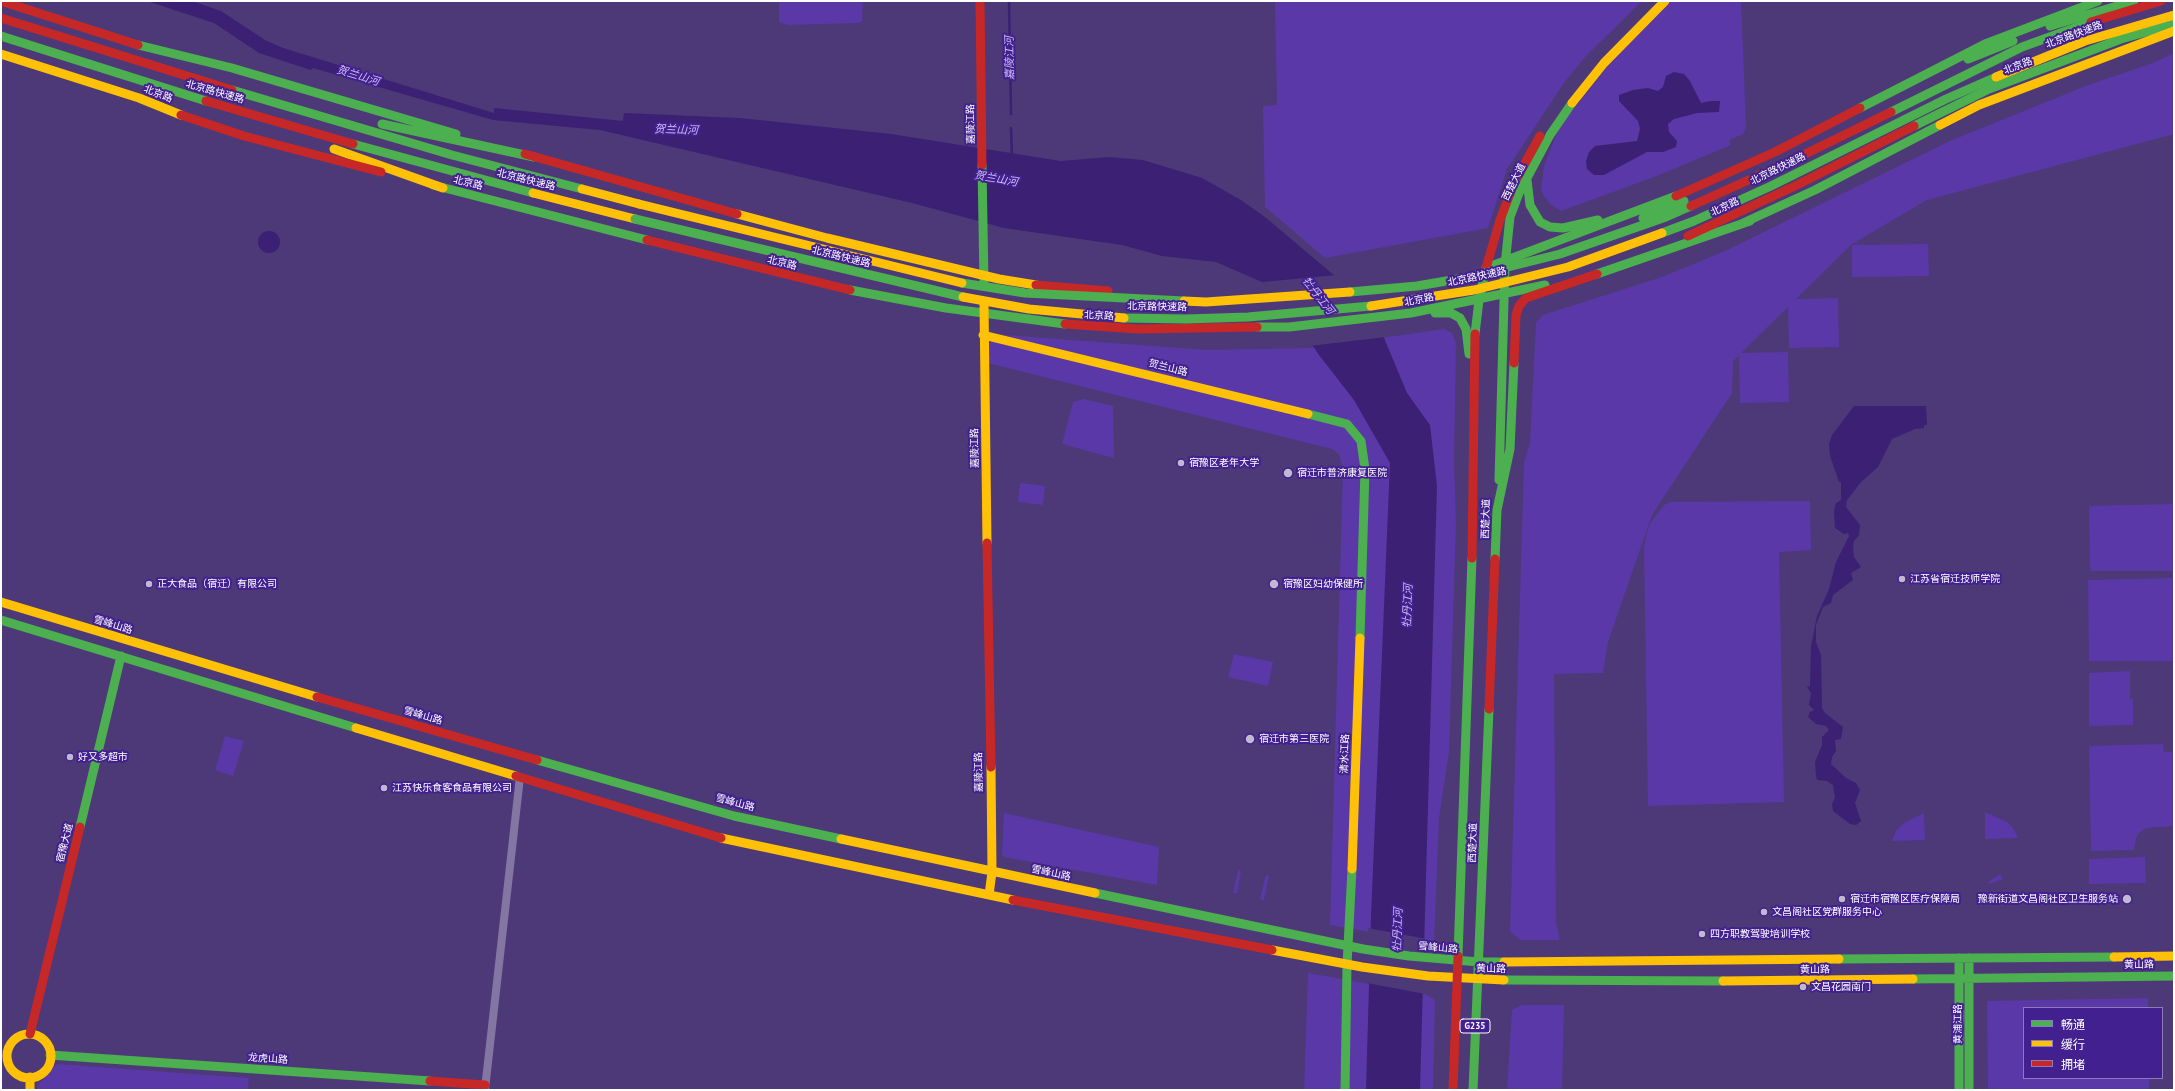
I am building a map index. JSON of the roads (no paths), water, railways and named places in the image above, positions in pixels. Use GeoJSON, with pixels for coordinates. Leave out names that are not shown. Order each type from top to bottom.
{"type":"FeatureCollection","features":[{"type":"Feature","properties":{"kind":"main road","name":"北京路"},"geometry":{"type":"LineString","coordinates":[[1,1],[148,48],[232,68],[635,186],[827,238],[983,275],[1036,285],[1141,294],[1207,296],[1267,295],[1429,280],[1486,268],[1506,262]]}},
{"type":"Feature","properties":{"kind":"main road","name":"嘉陵江路"},"geometry":{"type":"LineString","coordinates":[[980,1],[983,335],[992,872],[989,895]]}},
{"type":"Feature","properties":{"kind":"main road","name":"西楚大道"},"geometry":{"type":"LineString","coordinates":[[1459,961],[1473,511],[1475,338],[1479,300],[1486,268],[1500,220],[1514,183],[1543,131],[1565,98],[1590,67],[1636,22],[1654,1]]}},
{"type":"Feature","properties":{"kind":"main road","name":"西楚大道"},"geometry":{"type":"LineString","coordinates":[[1473,1090],[1476,980],[1479,962],[1507,238],[1510,217],[1519,193],[1550,135],[1584,86],[1664,1]]}},
{"type":"Feature","properties":{"kind":"main road"},"geometry":{"type":"LineString","coordinates":[[1506,262],[1695,189],[1775,152],[1985,44],[2098,1]]}},
{"type":"Feature","properties":{"kind":"main road"},"geometry":{"type":"LineString","coordinates":[[1506,262],[1573,246],[1675,205],[1765,166],[1950,68],[2037,31],[2134,1]]}},
{"type":"Feature","properties":{"kind":"main road","name":"北京路快速路"},"geometry":{"type":"LineString","coordinates":[[1,18],[169,71],[452,155],[639,204],[957,282],[1025,293],[1135,300],[1206,302],[1320,295],[1417,286],[1464,278],[1560,254],[1666,217],[1797,158],[2022,48],[2080,25],[2161,1]]}},
{"type":"Feature","properties":{"kind":"main road","name":"北京路快速路"},"geometry":{"type":"LineString","coordinates":[[1,36],[121,73],[188,96],[449,171],[635,219],[913,286],[994,304],[1029,309],[1102,317],[1186,319],[1248,317],[1391,304],[1474,290],[1568,267],[1694,221],[1764,190],[1946,99],[2009,71],[2085,41],[2174,15]]}},
{"type":"Feature","properties":{"kind":"main road","name":"北京路"},"geometry":{"type":"LineString","coordinates":[[1,54],[139,98],[183,116],[272,144],[832,287],[878,297],[1043,323],[1138,329],[1289,327],[1411,313],[1479,300],[1590,272],[1633,258],[1705,228],[1989,89],[2121,38],[2174,24]]}},
{"type":"Feature","properties":{"kind":"main road"},"geometry":{"type":"LineString","coordinates":[[1497,510],[1510,449],[1516,314],[1519,306],[1526,298],[1750,221],[1815,190],[1979,105],[2174,31]]}},
{"type":"Feature","properties":{"kind":"main road"},"geometry":{"type":"LineString","coordinates":[[169,71],[238,84],[393,127],[534,157]]}},
{"type":"Feature","properties":{"kind":"main road"},"geometry":{"type":"LineString","coordinates":[[121,73],[217,114]]}},
{"type":"Feature","properties":{"kind":"main road"},"geometry":{"type":"LineString","coordinates":[[255,126],[346,152],[443,188]]}},
{"type":"Feature","properties":{"kind":"main road"},"geometry":{"type":"LineString","coordinates":[[1527,180],[1528,196],[1533,214],[1540,222],[1550,227],[1569,227],[1652,206]]}},
{"type":"Feature","properties":{"kind":"main road"},"geometry":{"type":"LineString","coordinates":[[1590,272],[1697,239]]}},
{"type":"Feature","properties":{"kind":"main road"},"geometry":{"type":"LineString","coordinates":[[1411,313],[1451,313],[1460,318],[1466,329],[1469,347],[1473,511]]}},
{"type":"Feature","properties":{"kind":"main road","name":"贺兰山路"},"geometry":{"type":"LineString","coordinates":[[983,335],[1347,424]]}},
{"type":"Feature","properties":{"kind":"main road","name":"清水江路"},"geometry":{"type":"LineString","coordinates":[[1345,1090],[1347,965],[1355,807],[1365,469],[1361,441],[1347,424]]}},
{"type":"Feature","properties":{"kind":"main road","name":"雪峰山路"},"geometry":{"type":"LineString","coordinates":[[1,602],[374,714],[734,816],[992,872],[1363,949],[1427,958],[1479,962]]}},
{"type":"Feature","properties":{"kind":"main road"},"geometry":{"type":"LineString","coordinates":[[1,620],[727,840],[989,895],[1362,968],[1456,979]]}},
{"type":"Feature","properties":{"kind":"main road","name":"宿豫大道"},"geometry":{"type":"LineString","coordinates":[[30,1034],[121,656]]}},
{"type":"Feature","properties":{"kind":"main road","name":"黄山路"},"geometry":{"type":"LineString","coordinates":[[1479,962],[2174,956]]}},
{"type":"Feature","properties":{"kind":"main road","name":"黄浦江路"},"geometry":{"type":"LineString","coordinates":[[1959,958],[1960,1090]]}},
{"type":"Feature","properties":{"kind":"main road","name":"黄浦江路"},"geometry":{"type":"LineString","coordinates":[[1969,958],[1969,1090]]}},
{"type":"Feature","properties":{"kind":"main road","name":"G235"},"geometry":{"type":"LineString","coordinates":[[1453,1090],[1456,979],[1459,961]]}},
{"type":"Feature","properties":{"kind":"main road","name":"黄山路"},"geometry":{"type":"LineString","coordinates":[[1456,979],[1798,981],[2174,976]]}},
{"type":"Feature","properties":{"kind":"main road"},"geometry":{"type":"LineString","coordinates":[[30,1034],[43,1039],[48,1045],[50,1055],[48,1066],[43,1072],[30,1077],[23,1077],[12,1069],[4,1049],[16,1038],[30,1034]]}},
{"type":"Feature","properties":{"kind":"main road","name":"龙虎山路"},"geometry":{"type":"LineString","coordinates":[[50,1055],[485,1088]]}},
{"type":"Feature","properties":{"kind":"main road"},"geometry":{"type":"LineString","coordinates":[[30,1077],[30,1090]]}},
{"type":"Feature","properties":{"kind":"street"},"geometry":{"type":"LineString","coordinates":[[485,1088],[520,777]]}},
{"type":"Feature","properties":{"kind":"water"},"geometry":{"type":"Polygon","coordinates":[[[147,1],[192,1],[221,11],[265,40],[283,48],[494,113],[494,108],[623,121],[624,113],[740,118],[891,134],[1061,161],[1109,157],[1143,160],[1202,178],[1241,200],[1265,217],[1336,277],[1382,333],[1407,393],[1430,425],[1437,486],[1420,1090],[1366,1090],[1371,917],[1390,463],[1354,400],[1319,355],[1287,308],[1262,282],[1216,262],[1162,256],[1122,245],[1004,228],[912,203],[600,130],[493,120],[313,68],[311,70],[259,53],[214,23],[147,1]]]}},
{"type":"Feature","properties":{"kind":"water"},"geometry":{"type":"Polygon","coordinates":[[[1674,72],[1684,74],[1690,81],[1701,103],[1720,101],[1719,112],[1697,113],[1674,119],[1668,124],[1669,132],[1677,141],[1676,147],[1663,152],[1647,152],[1604,175],[1594,175],[1587,169],[1586,161],[1589,152],[1595,146],[1637,141],[1640,129],[1638,121],[1619,101],[1619,95],[1633,90],[1648,88],[1658,91],[1663,87],[1666,76],[1674,72]]]}},
{"type":"Feature","properties":{"kind":"water"},"geometry":{"type":"Polygon","coordinates":[[[269,231],[277,234],[280,242],[277,250],[269,253],[261,250],[258,242],[261,234],[269,231]]]}},
{"type":"Feature","properties":{"kind":"water"},"geometry":{"type":"Polygon","coordinates":[[[1854,406],[1926,406],[1927,425],[1924,425],[1924,428],[1915,429],[1892,439],[1878,467],[1861,482],[1847,500],[1846,507],[1860,525],[1859,535],[1854,541],[1853,546],[1854,557],[1861,567],[1851,573],[1853,580],[1833,595],[1831,603],[1823,607],[1816,625],[1816,642],[1821,655],[1822,708],[1825,713],[1843,727],[1841,739],[1835,740],[1836,751],[1832,757],[1831,764],[1846,778],[1856,783],[1860,790],[1855,803],[1861,821],[1856,825],[1850,824],[1833,811],[1832,804],[1835,798],[1833,785],[1827,781],[1817,780],[1815,762],[1822,745],[1822,737],[1829,730],[1826,726],[1816,724],[1808,717],[1810,712],[1814,710],[1809,705],[1811,693],[1807,687],[1810,686],[1811,646],[1817,616],[1829,589],[1836,562],[1849,536],[1848,533],[1844,534],[1835,528],[1834,511],[1836,503],[1841,500],[1841,482],[1839,482],[1830,456],[1829,444],[1832,435],[1854,406]]]}},
{"type":"Feature","properties":{"kind":"waterway","name":"嘉陵江河"},"geometry":{"type":"LineString","coordinates":[[1009,1],[1011,114]]}},
{"type":"Feature","properties":{"kind":"waterway","name":"嘉陵江河"},"geometry":{"type":"LineString","coordinates":[[1011,128],[1012,156]]}},
{"type":"Feature","properties":{"kind":"place","name":"宿豫区老年大学"},"geometry":{"type":"Point","coordinates":[1181,463]}},
{"type":"Feature","properties":{"kind":"place","name":"宿迁市普济康复医院"},"geometry":{"type":"Point","coordinates":[1288,473]}},
{"type":"Feature","properties":{"kind":"place","name":"江苏省宿迁技师学院"},"geometry":{"type":"Point","coordinates":[1902,579]}},
{"type":"Feature","properties":{"kind":"place","name":"正大食品（宿迁）有限公司"},"geometry":{"type":"Point","coordinates":[149,584]}},
{"type":"Feature","properties":{"kind":"place","name":"宿豫区妇幼保健所"},"geometry":{"type":"Point","coordinates":[1274,584]}},
{"type":"Feature","properties":{"kind":"place","name":"宿迁市第三医院"},"geometry":{"type":"Point","coordinates":[1250,739]}},
{"type":"Feature","properties":{"kind":"place","name":"好又多超市"},"geometry":{"type":"Point","coordinates":[70,757]}},
{"type":"Feature","properties":{"kind":"place","name":"江苏快乐食客食品有限公司"},"geometry":{"type":"Point","coordinates":[384,788]}},
{"type":"Feature","properties":{"kind":"place","name":"宿迁市宿豫区医疗保障局"},"geometry":{"type":"Point","coordinates":[1842,899]}},
{"type":"Feature","properties":{"kind":"place","name":"豫新街道文昌阁社区卫生服务站"},"geometry":{"type":"Point","coordinates":[2127,899]}},
{"type":"Feature","properties":{"kind":"place","name":"文昌阁社区党群服务中心"},"geometry":{"type":"Point","coordinates":[1764,912]}},
{"type":"Feature","properties":{"kind":"place","name":"四方职教驾驶培训学校"},"geometry":{"type":"Point","coordinates":[1702,934]}},
{"type":"Feature","properties":{"kind":"place","name":"文昌花园南门"},"geometry":{"type":"Point","coordinates":[1803,987]}},
{"type":"Feature","properties":{"kind":"water label","name":"贺兰山河"},"geometry":{"type":"Point","coordinates":[358,76]}},
{"type":"Feature","properties":{"kind":"water label","name":"贺兰山河"},"geometry":{"type":"Point","coordinates":[676,130]}},
{"type":"Feature","properties":{"kind":"water label","name":"贺兰山河"},"geometry":{"type":"Point","coordinates":[996,179]}},
{"type":"Feature","properties":{"kind":"water label","name":"牡丹江河"},"geometry":{"type":"Point","coordinates":[1318,296]}},
{"type":"Feature","properties":{"kind":"water label","name":"牡丹江河"},"geometry":{"type":"Point","coordinates":[1408,606]}},
{"type":"Feature","properties":{"kind":"water label","name":"牡丹江河"},"geometry":{"type":"Point","coordinates":[1398,930]}}]}
